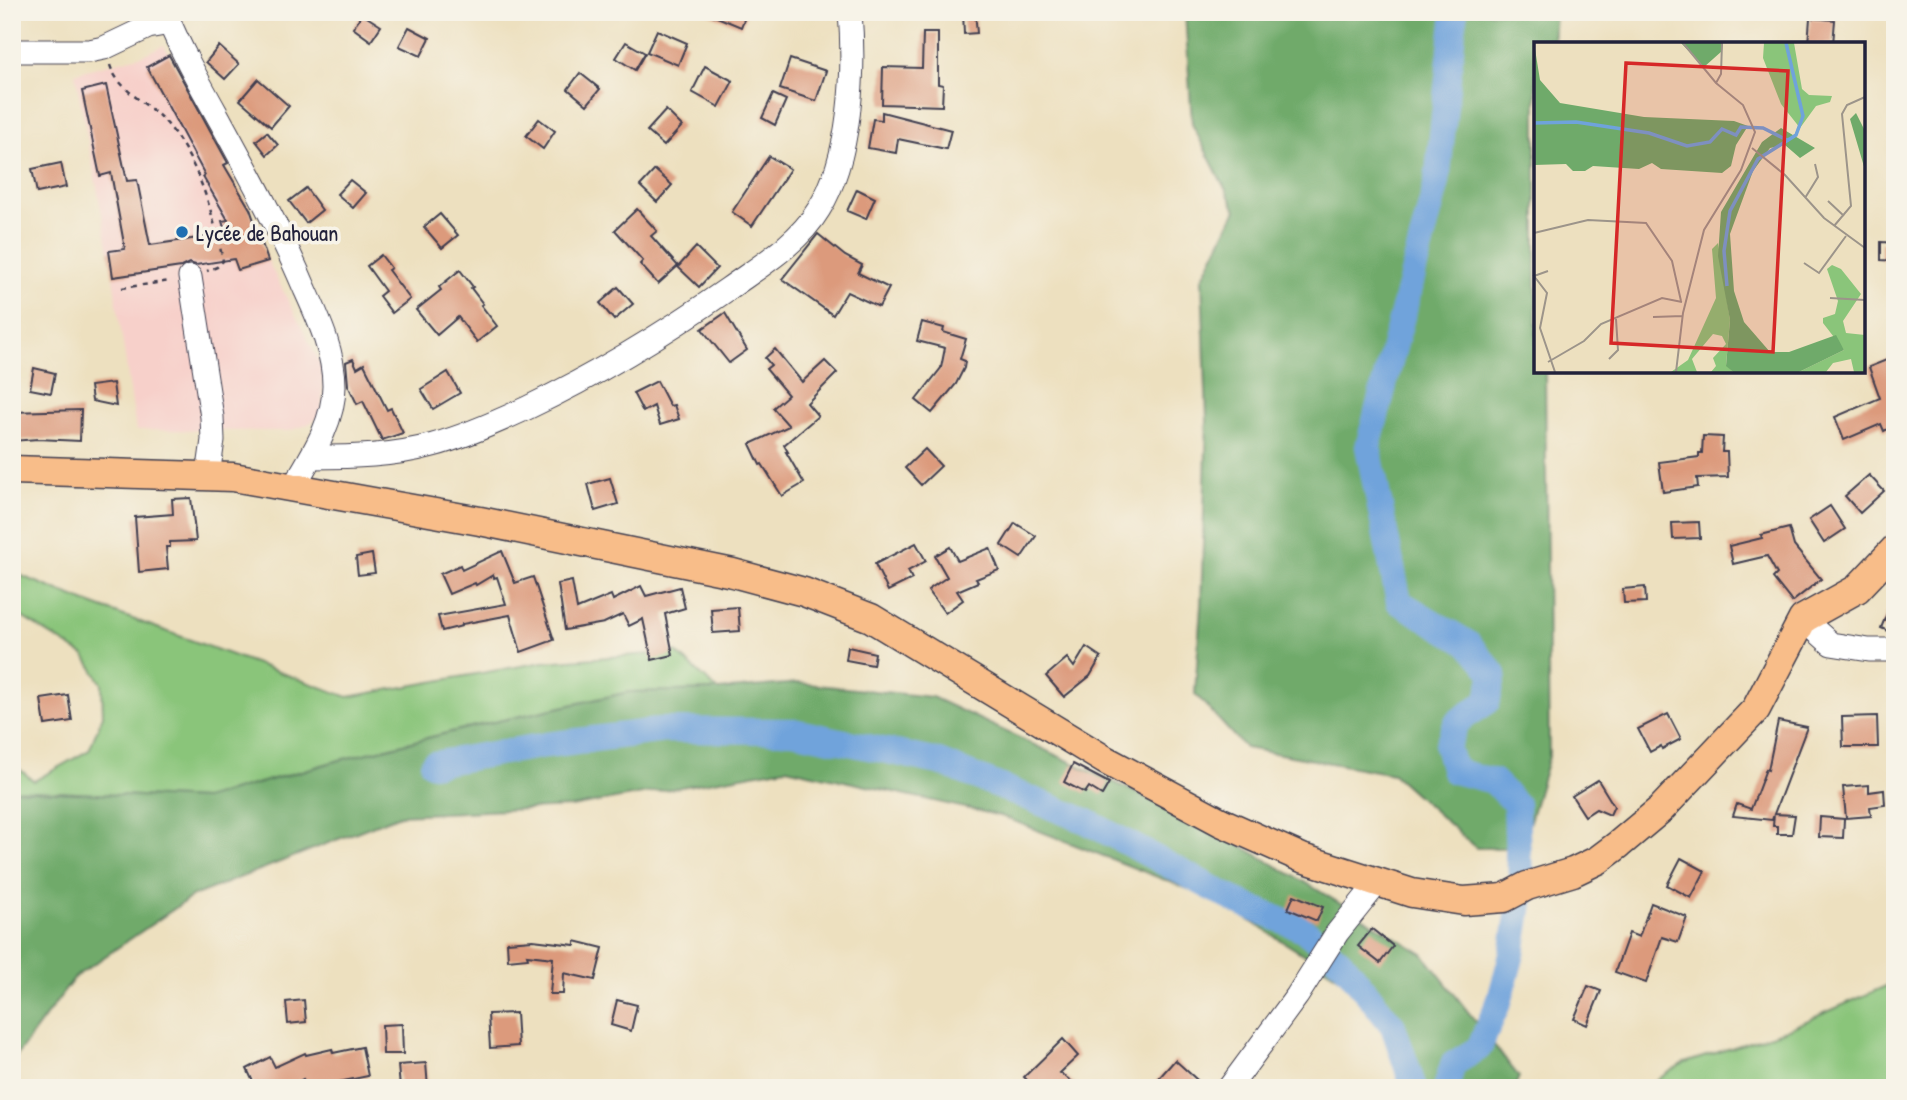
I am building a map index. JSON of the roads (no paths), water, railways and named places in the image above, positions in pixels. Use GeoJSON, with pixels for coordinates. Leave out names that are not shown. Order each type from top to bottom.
{"type":"FeatureCollection","features":[{"type":"Feature","properties":{"kind":"main road"},"geometry":{"type":"LineString","coordinates":[[12,470],[208,475],[261,482],[581,541],[733,573],[828,600],[871,618],[1105,760],[1221,822],[1302,858],[1438,899],[1464,901],[1515,892],[1573,872],[1598,860],[1661,809],[1756,709],[1802,619],[1857,589],[1895,549]]}},
{"type":"Feature","properties":{"kind":"street"},"geometry":{"type":"LineString","coordinates":[[312,457],[392,454],[444,442],[495,422],[582,382],[625,358],[780,252],[820,208],[836,170],[849,98],[850,12]]}},
{"type":"Feature","properties":{"kind":"street"},"geometry":{"type":"LineString","coordinates":[[12,51],[89,51],[104,48],[168,17],[182,52],[252,179],[296,267],[324,331],[334,388],[327,420],[312,457],[292,489]]}},
{"type":"Feature","properties":{"kind":"street"},"geometry":{"type":"LineString","coordinates":[[190,277],[212,417],[213,440],[208,475]]}},
{"type":"Feature","properties":{"kind":"street"},"geometry":{"type":"LineString","coordinates":[[1802,619],[1831,644],[1869,650],[1895,650]]}},
{"type":"Feature","properties":{"kind":"street"},"geometry":{"type":"LineString","coordinates":[[1229,1088],[1297,996],[1337,933],[1378,882]]}},
{"type":"Feature","properties":{"kind":"waterway"},"geometry":{"type":"LineString","coordinates":[[1446,1088],[1453,1064],[1479,1048],[1500,999],[1512,954],[1524,879],[1518,858],[1516,804],[1493,781],[1454,771],[1447,746],[1457,722],[1487,702],[1494,674],[1469,644],[1399,602],[1368,447],[1437,182],[1455,12]]}},
{"type":"Feature","properties":{"kind":"waterway"},"geometry":{"type":"LineString","coordinates":[[433,764],[546,745],[665,730],[793,731],[939,762],[1086,821],[1240,903],[1303,929],[1343,963],[1393,1026],[1414,1088]]}},
{"type":"Feature","properties":{"kind":"place","name":"Lycée de Bahouan"},"geometry":{"type":"Point","coordinates":[182,232]}}]}
